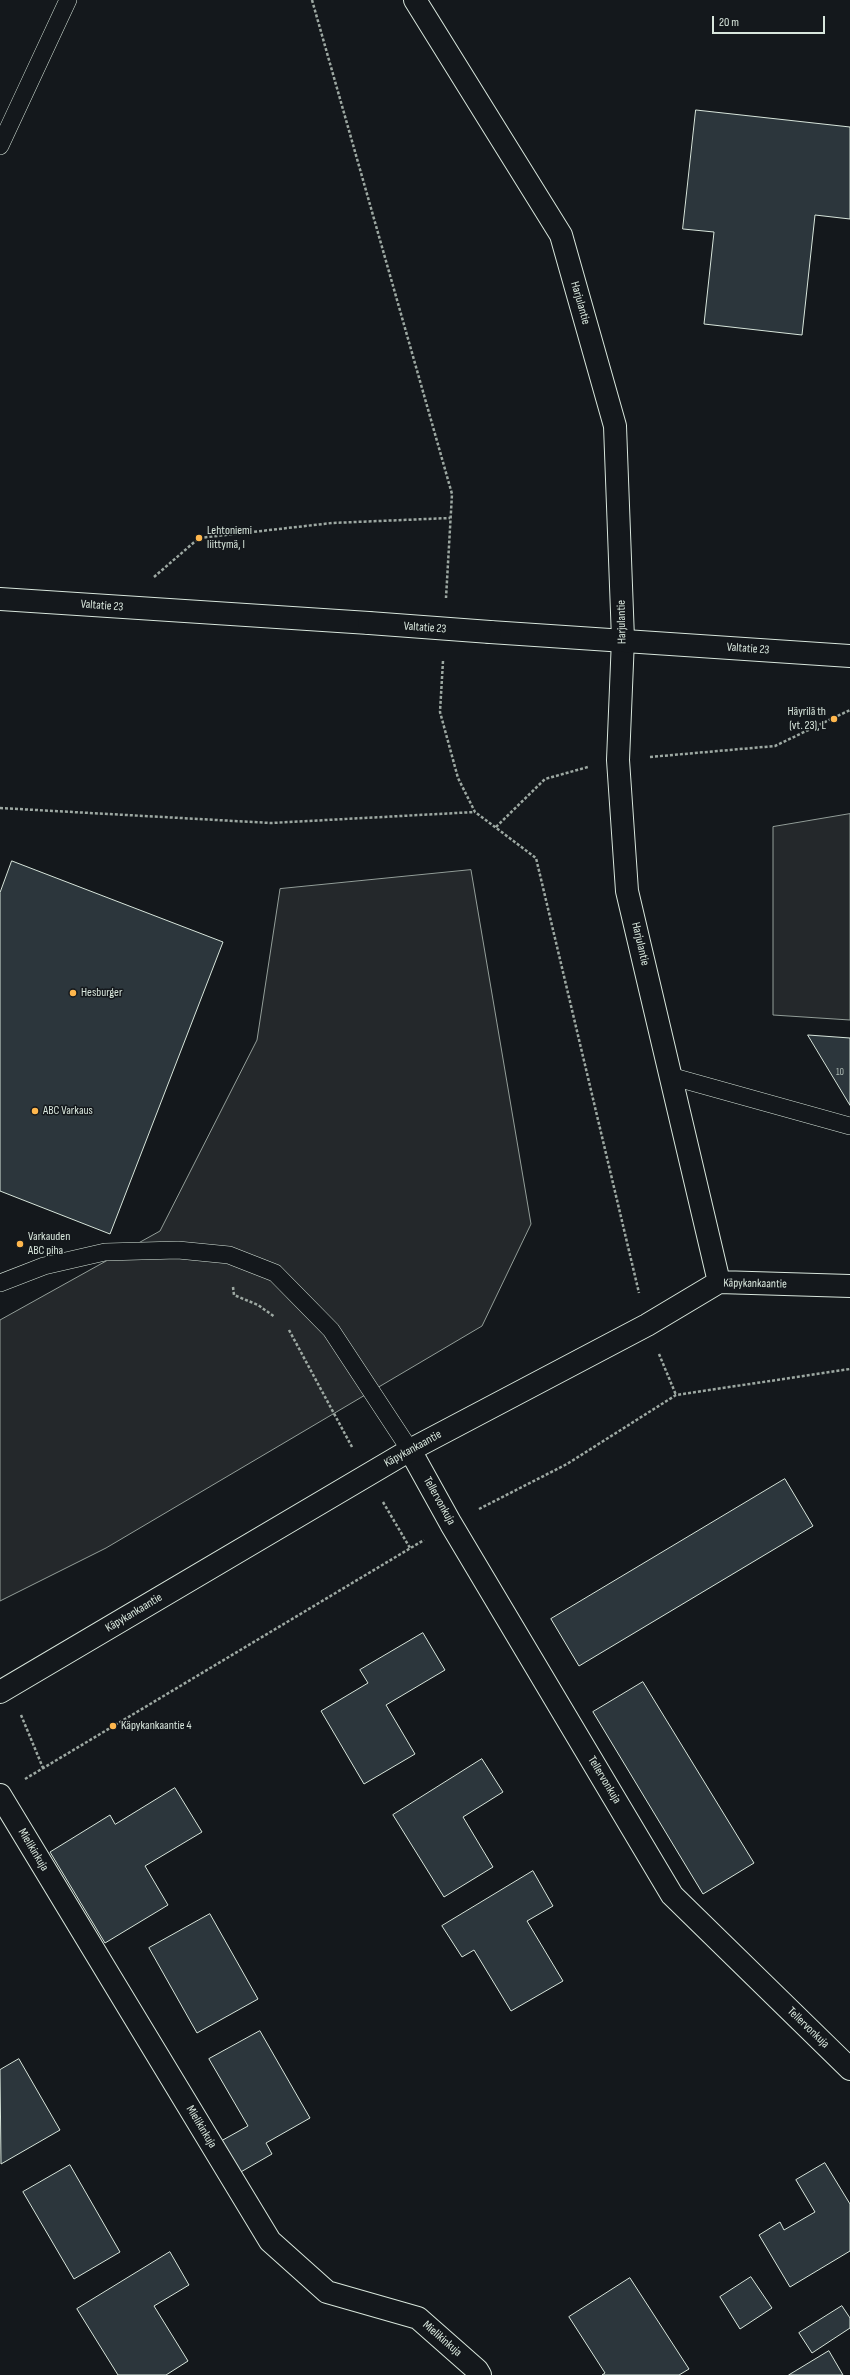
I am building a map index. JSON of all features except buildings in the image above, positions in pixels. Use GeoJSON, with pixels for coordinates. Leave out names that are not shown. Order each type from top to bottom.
{"type":"FeatureCollection","features":[{"type":"Feature","properties":{"kind":"main road","name":"Harjulantie"},"geometry":{"type":"LineString","coordinates":[[415,0],[561,235],[615,426],[623,639],[618,760],[627,891],[719,1282]]}},
{"type":"Feature","properties":{"kind":"main road","name":"Valtatie 23"},"geometry":{"type":"LineString","coordinates":[[0,599],[490,632],[623,639],[850,656]]}},
{"type":"Feature","properties":{"kind":"main road","name":"Käpykankaantie"},"geometry":{"type":"LineString","coordinates":[[5,1690],[410,1450],[647,1325],[719,1282],[850,1286]]}},
{"type":"Feature","properties":{"kind":"main road","name":"Tellervonkuja"},"geometry":{"type":"LineString","coordinates":[[410,1450],[451,1524],[672,1894],[850,2069]]}},
{"type":"Feature","properties":{"kind":"main road","name":"Mielikinkuja"},"geometry":{"type":"LineString","coordinates":[[0,1795],[270,2242],[327,2292],[418,2318],[477,2370],[480,2375]]}},
{"type":"Feature","properties":{"kind":"lane"},"geometry":{"type":"LineString","coordinates":[[0,146],[68,0]]}},
{"type":"Feature","properties":{"kind":"lane"},"geometry":{"type":"LineString","coordinates":[[670,1076],[850,1126]]}},
{"type":"Feature","properties":{"kind":"lane"},"geometry":{"type":"LineString","coordinates":[[0,1283],[44,1266],[105,1252],[178,1250],[229,1255],[275,1273],[331,1330],[410,1450]]}},
{"type":"Feature","properties":{"kind":"path"},"geometry":{"type":"LineString","coordinates":[[312,0],[452,494],[446,603]]}},
{"type":"Feature","properties":{"kind":"path"},"geometry":{"type":"LineString","coordinates":[[120,607],[199,538],[332,523],[450,518]]}},
{"type":"Feature","properties":{"kind":"path"},"geometry":{"type":"LineString","coordinates":[[443,658],[440,712],[458,778],[475,812],[536,858],[647,1325],[676,1395]]}},
{"type":"Feature","properties":{"kind":"path"},"geometry":{"type":"LineString","coordinates":[[496,827],[544,779],[618,760],[775,746],[850,710]]}},
{"type":"Feature","properties":{"kind":"path"},"geometry":{"type":"LineString","coordinates":[[0,808],[272,823],[475,812]]}},
{"type":"Feature","properties":{"kind":"path"},"geometry":{"type":"LineString","coordinates":[[229,1255],[234,1295],[258,1305],[280,1321]]}},
{"type":"Feature","properties":{"kind":"path"},"geometry":{"type":"LineString","coordinates":[[286,1325],[367,1475],[410,1548]]}},
{"type":"Feature","properties":{"kind":"path"},"geometry":{"type":"LineString","coordinates":[[18,1783],[451,1524],[567,1464],[676,1395],[850,1370]]}},
{"type":"Feature","properties":{"kind":"path"},"geometry":{"type":"LineString","coordinates":[[5,1690],[42,1768]]}},
{"type":"Feature","properties":{"kind":"shaded area"},"geometry":{"type":"Polygon","coordinates":[[[850,814],[850,1020],[773,1015],[773,827],[850,814]]]}},
{"type":"Feature","properties":{"kind":"shaded area"},"geometry":{"type":"Polygon","coordinates":[[[471,870],[531,1224],[482,1326],[106,1548],[0,1601],[0,1320],[160,1231],[257,1040],[280,889],[471,870]]]}},
{"type":"Feature","properties":{"kind":"place","name":"Lehtoniemi liittymä, I"},"geometry":{"type":"Point","coordinates":[199,538]}},
{"type":"Feature","properties":{"kind":"place","name":"Häyrilä th (vt. 23), L"},"geometry":{"type":"Point","coordinates":[834,719]}},
{"type":"Feature","properties":{"kind":"place","name":"Hesburger"},"geometry":{"type":"Point","coordinates":[73,993]}},
{"type":"Feature","properties":{"kind":"place","name":"ABC Varkaus"},"geometry":{"type":"Point","coordinates":[35,1111]}},
{"type":"Feature","properties":{"kind":"place","name":"Varkauden ABC piha"},"geometry":{"type":"Point","coordinates":[20,1244]}},
{"type":"Feature","properties":{"kind":"place","name":"Käpykankaantie 4"},"geometry":{"type":"Point","coordinates":[113,1726]}}]}
